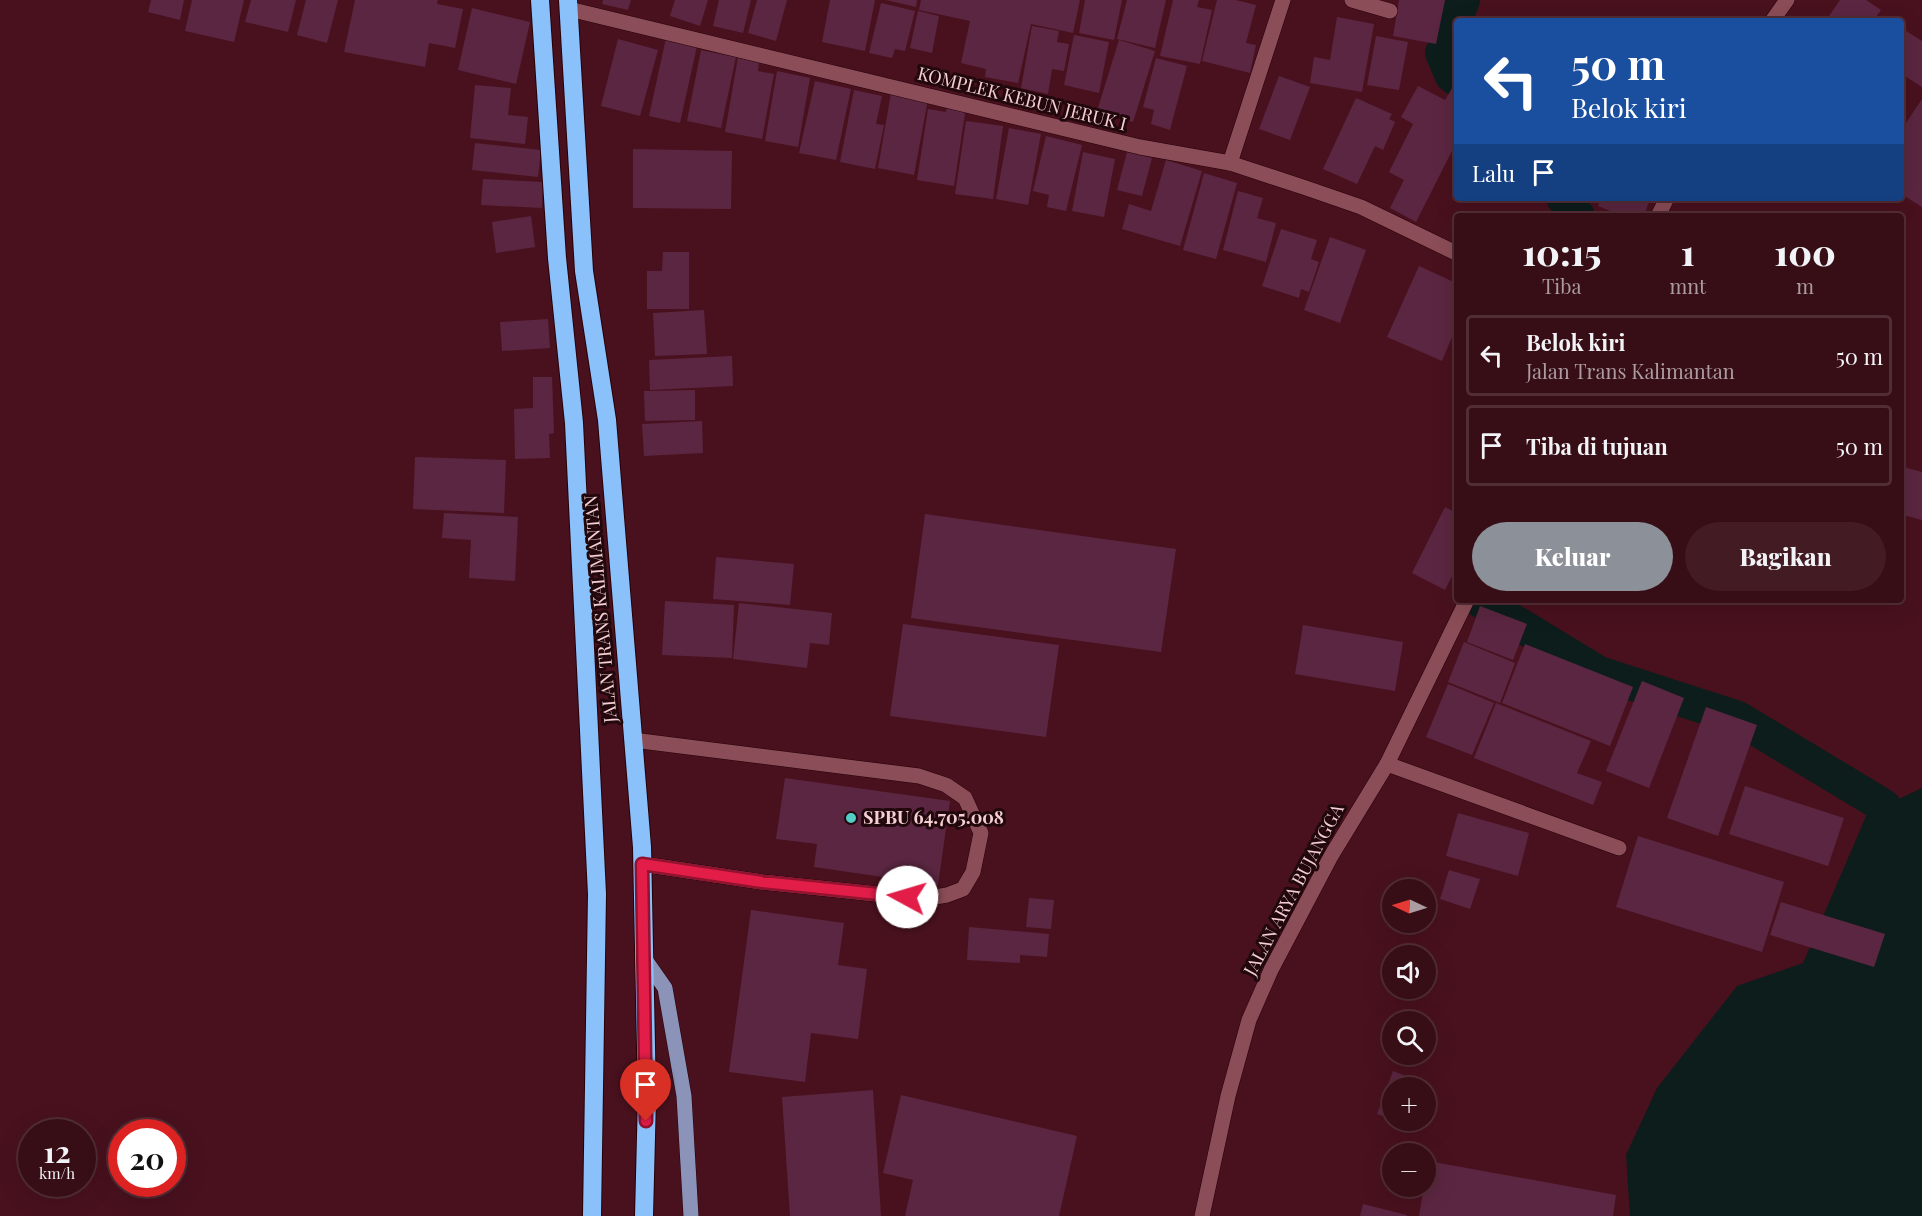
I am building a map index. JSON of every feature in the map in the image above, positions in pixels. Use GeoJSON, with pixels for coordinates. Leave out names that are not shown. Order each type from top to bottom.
{"type":"FeatureCollection","features":[{"type":"Feature","properties":{"kind":"highway","name":"JALAN TRANS KALIMANTAN"},"geometry":{"type":"LineString","coordinates":[[536,1],[557,258],[574,423],[597,894],[592,1216]]}},
{"type":"Feature","properties":{"kind":"highway","name":"JALAN TRANS KALIMANTAN"},"geometry":{"type":"LineString","coordinates":[[568,5],[584,271],[607,420],[642,864],[647,1097],[644,1216]]}},
{"type":"Feature","properties":{"kind":"main road"},"geometry":{"type":"LineString","coordinates":[[644,958],[665,988],[684,1096],[691,1216]]}},
{"type":"Feature","properties":{"kind":"street"},"geometry":{"type":"LineString","coordinates":[[1230,163],[1283,0]]}},
{"type":"Feature","properties":{"kind":"street"},"geometry":{"type":"LineString","coordinates":[[1352,0],[1390,11]]}},
{"type":"Feature","properties":{"kind":"street"},"geometry":{"type":"LineString","coordinates":[[1774,18],[1787,0]]}},
{"type":"Feature","properties":{"kind":"street","name":"KOMPLEK KEBUN JERUK I"},"geometry":{"type":"LineString","coordinates":[[568,5],[1140,147],[1230,163],[1361,207],[1454,253]]}},
{"type":"Feature","properties":{"kind":"street","name":"JALAN ARYA BUJANGGA"},"geometry":{"type":"LineString","coordinates":[[1202,1216],[1228,1096],[1249,1020],[1271,970],[1331,856],[1387,764],[1466,603]]}},
{"type":"Feature","properties":{"kind":"street"},"geometry":{"type":"LineString","coordinates":[[633,740],[919,776],[946,785],[965,798],[981,832],[973,873],[963,889],[923,898],[762,882],[642,864]]}},
{"type":"Feature","properties":{"kind":"street"},"geometry":{"type":"LineString","coordinates":[[1387,764],[1619,848]]}},
{"type":"Feature","properties":{"kind":"shaded area"},"geometry":{"type":"Polygon","coordinates":[[[1922,788],[1922,1216],[1630,1216],[1626,1155],[1657,1088],[1737,986],[1803,963],[1867,814],[1922,788]]]}},
{"type":"Feature","properties":{"kind":"building"},"geometry":{"type":"Polygon","coordinates":[[[151,0],[184,0],[180,20],[148,12],[151,0]]]}},
{"type":"Feature","properties":{"kind":"building"},"geometry":{"type":"Polygon","coordinates":[[[192,0],[244,0],[234,42],[185,31],[192,0]]]}},
{"type":"Feature","properties":{"kind":"building"},"geometry":{"type":"Polygon","coordinates":[[[251,0],[296,0],[288,32],[245,22],[251,0]]]}},
{"type":"Feature","properties":{"kind":"building"},"geometry":{"type":"Polygon","coordinates":[[[306,0],[338,0],[327,43],[297,35],[306,0]]]}},
{"type":"Feature","properties":{"kind":"building"},"geometry":{"type":"Polygon","coordinates":[[[355,0],[438,0],[437,4],[463,9],[455,48],[429,43],[425,67],[344,52],[355,0]]]}},
{"type":"Feature","properties":{"kind":"building"},"geometry":{"type":"Polygon","coordinates":[[[603,0],[631,0],[628,10],[602,4],[603,0]]]}},
{"type":"Feature","properties":{"kind":"building"},"geometry":{"type":"Polygon","coordinates":[[[675,0],[708,0],[700,26],[670,16],[675,0]]]}},
{"type":"Feature","properties":{"kind":"building"},"geometry":{"type":"Polygon","coordinates":[[[719,0],[751,0],[743,33],[713,26],[719,0]]]}},
{"type":"Feature","properties":{"kind":"building"},"geometry":{"type":"Polygon","coordinates":[[[757,0],[787,0],[776,41],[748,33],[757,0]]]}},
{"type":"Feature","properties":{"kind":"building"},"geometry":{"type":"Polygon","coordinates":[[[830,0],[875,0],[865,51],[822,42],[830,0]]]}},
{"type":"Feature","properties":{"kind":"building"},"geometry":{"type":"Polygon","coordinates":[[[886,0],[917,0],[916,7],[886,0]]]}},
{"type":"Feature","properties":{"kind":"building"},"geometry":{"type":"Polygon","coordinates":[[[921,0],[1080,0],[1073,33],[1031,24],[1018,83],[985,77],[986,69],[961,63],[970,21],[919,10],[921,0]]]}},
{"type":"Feature","properties":{"kind":"building"},"geometry":{"type":"Polygon","coordinates":[[[1085,0],[1122,0],[1114,40],[1079,33],[1085,0]]]}},
{"type":"Feature","properties":{"kind":"building"},"geometry":{"type":"Polygon","coordinates":[[[1127,0],[1166,0],[1155,48],[1117,39],[1127,0]]]}},
{"type":"Feature","properties":{"kind":"building"},"geometry":{"type":"Polygon","coordinates":[[[1173,0],[1199,0],[1197,7],[1212,10],[1200,64],[1160,56],[1173,0]]]}},
{"type":"Feature","properties":{"kind":"building"},"geometry":{"type":"Polygon","coordinates":[[[1217,0],[1236,0],[1256,5],[1246,43],[1256,45],[1250,73],[1202,61],[1217,0]]]}},
{"type":"Feature","properties":{"kind":"building"},"geometry":{"type":"Polygon","coordinates":[[[1399,0],[1445,0],[1436,44],[1393,36],[1399,0]]]}},
{"type":"Feature","properties":{"kind":"building"},"geometry":{"type":"Polygon","coordinates":[[[1840,0],[1866,0],[1881,10],[1875,18],[1828,18],[1840,0]]]}},
{"type":"Feature","properties":{"kind":"building"},"geometry":{"type":"Polygon","coordinates":[[[881,3],[915,11],[905,51],[895,49],[892,58],[869,53],[881,3]]]}},
{"type":"Feature","properties":{"kind":"building"},"geometry":{"type":"Polygon","coordinates":[[[472,8],[530,22],[516,84],[458,70],[472,8]]]}},
{"type":"Feature","properties":{"kind":"building"},"geometry":{"type":"Polygon","coordinates":[[[918,11],[939,16],[932,53],[910,48],[918,11]]]}},
{"type":"Feature","properties":{"kind":"building"},"geometry":{"type":"Polygon","coordinates":[[[1337,17],[1374,24],[1362,92],[1310,83],[1314,57],[1330,60],[1337,17]]]}},
{"type":"Feature","properties":{"kind":"building"},"geometry":{"type":"Polygon","coordinates":[[[1032,26],[1059,31],[1057,42],[1069,44],[1064,71],[1052,69],[1048,94],[1021,88],[1032,26]]]}},
{"type":"Feature","properties":{"kind":"building"},"geometry":{"type":"Polygon","coordinates":[[[1904,30],[1922,41],[1922,87],[1904,76],[1904,30]]]}},
{"type":"Feature","properties":{"kind":"building"},"geometry":{"type":"Polygon","coordinates":[[[1074,35],[1109,42],[1099,93],[1064,85],[1074,35]]]}},
{"type":"Feature","properties":{"kind":"building"},"geometry":{"type":"Polygon","coordinates":[[[1376,36],[1408,42],[1399,90],[1367,85],[1376,36]]]}},
{"type":"Feature","properties":{"kind":"building"},"geometry":{"type":"Polygon","coordinates":[[[666,38],[697,46],[680,123],[649,116],[666,38]]]}},
{"type":"Feature","properties":{"kind":"building"},"geometry":{"type":"Polygon","coordinates":[[[618,39],[658,50],[640,116],[601,106],[618,39]]]}},
{"type":"Feature","properties":{"kind":"building"},"geometry":{"type":"Polygon","coordinates":[[[1119,40],[1155,51],[1133,122],[1097,111],[1119,40]]]}},
{"type":"Feature","properties":{"kind":"building"},"geometry":{"type":"Polygon","coordinates":[[[701,50],[736,57],[721,128],[687,121],[701,50]]]}},
{"type":"Feature","properties":{"kind":"building"},"geometry":{"type":"Polygon","coordinates":[[[738,57],[759,61],[758,71],[774,74],[762,139],[725,132],[738,57]]]}},
{"type":"Feature","properties":{"kind":"building"},"geometry":{"type":"Polygon","coordinates":[[[1156,58],[1187,66],[1170,130],[1151,124],[1154,110],[1143,107],[1156,58]]]}},
{"type":"Feature","properties":{"kind":"building"},"geometry":{"type":"Polygon","coordinates":[[[777,71],[810,78],[798,147],[765,141],[777,71]]]}},
{"type":"Feature","properties":{"kind":"building"},"geometry":{"type":"Polygon","coordinates":[[[1279,76],[1310,87],[1290,140],[1259,129],[1279,76]]]}},
{"type":"Feature","properties":{"kind":"building"},"geometry":{"type":"Polygon","coordinates":[[[815,81],[851,89],[836,160],[799,153],[815,81]]]}},
{"type":"Feature","properties":{"kind":"building"},"geometry":{"type":"Polygon","coordinates":[[[475,85],[511,88],[508,115],[528,117],[525,144],[470,138],[475,85]]]}},
{"type":"Feature","properties":{"kind":"building"},"geometry":{"type":"Polygon","coordinates":[[[1454,85],[1454,147],[1416,222],[1390,208],[1404,180],[1389,172],[1413,124],[1401,117],[1418,86],[1445,100],[1454,85]]]}},
{"type":"Feature","properties":{"kind":"building"},"geometry":{"type":"Polygon","coordinates":[[[854,90],[882,96],[876,124],[884,125],[875,169],[840,162],[854,90]]]}},
{"type":"Feature","properties":{"kind":"building"},"geometry":{"type":"Polygon","coordinates":[[[891,93],[928,99],[914,175],[878,168],[891,93]]]}},
{"type":"Feature","properties":{"kind":"building"},"geometry":{"type":"Polygon","coordinates":[[[1356,98],[1392,114],[1389,119],[1395,122],[1383,150],[1375,146],[1357,184],[1323,169],[1356,98]]]}},
{"type":"Feature","properties":{"kind":"building"},"geometry":{"type":"Polygon","coordinates":[[[1922,99],[1922,207],[1904,196],[1904,126],[1922,99]]]}},
{"type":"Feature","properties":{"kind":"building"},"geometry":{"type":"Polygon","coordinates":[[[947,104],[966,107],[954,186],[917,180],[928,109],[946,112],[947,104]]]}},
{"type":"Feature","properties":{"kind":"building"},"geometry":{"type":"Polygon","coordinates":[[[966,121],[1003,126],[993,199],[955,194],[966,121]]]}},
{"type":"Feature","properties":{"kind":"building"},"geometry":{"type":"Polygon","coordinates":[[[1009,128],[1041,134],[1028,205],[996,199],[1009,128]]]}},
{"type":"Feature","properties":{"kind":"building"},"geometry":{"type":"Polygon","coordinates":[[[1046,136],[1082,145],[1066,211],[1047,207],[1049,195],[1033,191],[1046,136]]]}},
{"type":"Feature","properties":{"kind":"building"},"geometry":{"type":"Polygon","coordinates":[[[475,143],[541,150],[538,177],[472,170],[475,143]]]}},
{"type":"Feature","properties":{"kind":"building"},"geometry":{"type":"Polygon","coordinates":[[[633,149],[732,151],[731,209],[633,208],[633,149]]]}},
{"type":"Feature","properties":{"kind":"building"},"geometry":{"type":"Polygon","coordinates":[[[1083,152],[1115,159],[1104,217],[1072,211],[1083,152]]]}},
{"type":"Feature","properties":{"kind":"building"},"geometry":{"type":"Polygon","coordinates":[[[1127,152],[1152,158],[1142,196],[1117,190],[1127,152]]]}},
{"type":"Feature","properties":{"kind":"building"},"geometry":{"type":"Polygon","coordinates":[[[1166,160],[1202,171],[1180,246],[1122,229],[1129,204],[1151,211],[1166,160]]]}},
{"type":"Feature","properties":{"kind":"building"},"geometry":{"type":"Polygon","coordinates":[[[1204,173],[1237,183],[1216,259],[1183,250],[1204,173]]]}},
{"type":"Feature","properties":{"kind":"building"},"geometry":{"type":"Polygon","coordinates":[[[483,179],[543,182],[542,208],[481,205],[483,179]]]}},
{"type":"Feature","properties":{"kind":"building"},"geometry":{"type":"Polygon","coordinates":[[[1238,191],[1263,198],[1257,218],[1276,223],[1266,262],[1223,250],[1238,191]]]}},
{"type":"Feature","properties":{"kind":"building"},"geometry":{"type":"Polygon","coordinates":[[[1600,201],[1649,202],[1645,213],[1615,213],[1598,206],[1600,201]]]}},
{"type":"Feature","properties":{"kind":"building"},"geometry":{"type":"Polygon","coordinates":[[[531,216],[535,247],[496,253],[492,222],[531,216]]]}},
{"type":"Feature","properties":{"kind":"building"},"geometry":{"type":"Polygon","coordinates":[[[1281,229],[1317,240],[1311,259],[1319,262],[1309,292],[1301,289],[1299,298],[1262,286],[1281,229]]]}},
{"type":"Feature","properties":{"kind":"building"},"geometry":{"type":"Polygon","coordinates":[[[1330,237],[1366,250],[1340,323],[1304,310],[1330,237]]]}},
{"type":"Feature","properties":{"kind":"building"},"geometry":{"type":"Polygon","coordinates":[[[663,252],[689,252],[689,309],[647,309],[647,271],[662,271],[663,252]]]}},
{"type":"Feature","properties":{"kind":"building"},"geometry":{"type":"Polygon","coordinates":[[[1419,266],[1454,282],[1454,332],[1442,361],[1387,337],[1419,266]]]}},
{"type":"Feature","properties":{"kind":"building"},"geometry":{"type":"Polygon","coordinates":[[[704,310],[707,354],[655,356],[653,313],[704,310]]]}},
{"type":"Feature","properties":{"kind":"building"},"geometry":{"type":"Polygon","coordinates":[[[548,319],[550,348],[502,351],[500,322],[548,319]]]}},
{"type":"Feature","properties":{"kind":"building"},"geometry":{"type":"Polygon","coordinates":[[[732,356],[733,386],[650,390],[649,360],[732,356]]]}},
{"type":"Feature","properties":{"kind":"building"},"geometry":{"type":"Polygon","coordinates":[[[533,377],[552,377],[554,433],[549,434],[550,458],[515,459],[514,409],[533,408],[533,377]]]}},
{"type":"Feature","properties":{"kind":"building"},"geometry":{"type":"Polygon","coordinates":[[[695,390],[695,420],[645,421],[644,391],[695,390]]]}},
{"type":"Feature","properties":{"kind":"building"},"geometry":{"type":"Polygon","coordinates":[[[702,421],[703,453],[644,456],[642,424],[702,421]]]}},
{"type":"Feature","properties":{"kind":"building"},"geometry":{"type":"Polygon","coordinates":[[[415,457],[506,460],[504,513],[413,509],[415,457]]]}},
{"type":"Feature","properties":{"kind":"building"},"geometry":{"type":"Polygon","coordinates":[[[1904,467],[1922,472],[1922,520],[1904,515],[1904,467]]]}},
{"type":"Feature","properties":{"kind":"building"},"geometry":{"type":"Polygon","coordinates":[[[1445,507],[1454,512],[1454,572],[1445,590],[1412,573],[1445,507]]]}},
{"type":"Feature","properties":{"kind":"building"},"geometry":{"type":"Polygon","coordinates":[[[444,513],[518,517],[515,581],[469,578],[471,540],[442,538],[444,513]]]}},
{"type":"Feature","properties":{"kind":"building"},"geometry":{"type":"Polygon","coordinates":[[[925,514],[1176,549],[1161,652],[911,618],[925,514]]]}},
{"type":"Feature","properties":{"kind":"building"},"geometry":{"type":"Polygon","coordinates":[[[716,557],[794,564],[790,605],[713,599],[716,557]]]}},
{"type":"Feature","properties":{"kind":"building"},"geometry":{"type":"Polygon","coordinates":[[[665,601],[734,605],[732,658],[662,655],[665,601]]]}},
{"type":"Feature","properties":{"kind":"building"},"geometry":{"type":"Polygon","coordinates":[[[739,603],[832,613],[829,645],[810,643],[807,668],[733,659],[739,603]]]}},
{"type":"Feature","properties":{"kind":"building"},"geometry":{"type":"Polygon","coordinates":[[[1480,606],[1527,624],[1513,660],[1467,642],[1480,606]]]}},
{"type":"Feature","properties":{"kind":"building"},"geometry":{"type":"Polygon","coordinates":[[[903,624],[1059,645],[1046,737],[890,716],[903,624]]]}},
{"type":"Feature","properties":{"kind":"building"},"geometry":{"type":"Polygon","coordinates":[[[1303,625],[1403,642],[1395,691],[1295,674],[1303,625]]]}},
{"type":"Feature","properties":{"kind":"building"},"geometry":{"type":"Polygon","coordinates":[[[1464,642],[1515,663],[1500,703],[1448,682],[1464,642]]]}},
{"type":"Feature","properties":{"kind":"building"},"geometry":{"type":"Polygon","coordinates":[[[1525,644],[1633,687],[1610,746],[1502,703],[1525,644]]]}},
{"type":"Feature","properties":{"kind":"building"},"geometry":{"type":"Polygon","coordinates":[[[1642,681],[1684,698],[1649,788],[1606,771],[1642,681]]]}},
{"type":"Feature","properties":{"kind":"building"},"geometry":{"type":"Polygon","coordinates":[[[1448,684],[1494,703],[1472,755],[1426,737],[1448,684]]]}},
{"type":"Feature","properties":{"kind":"building"},"geometry":{"type":"Polygon","coordinates":[[[1496,703],[1591,741],[1577,773],[1602,782],[1593,805],[1474,758],[1496,703]]]}},
{"type":"Feature","properties":{"kind":"building"},"geometry":{"type":"Polygon","coordinates":[[[1706,707],[1757,725],[1718,836],[1667,818],[1706,707]]]}},
{"type":"Feature","properties":{"kind":"building"},"geometry":{"type":"Polygon","coordinates":[[[785,778],[950,801],[938,885],[814,867],[817,844],[776,839],[785,778]]]}},
{"type":"Feature","properties":{"kind":"building"},"geometry":{"type":"Polygon","coordinates":[[[1745,786],[1844,818],[1828,866],[1729,834],[1745,786]]]}},
{"type":"Feature","properties":{"kind":"building"},"geometry":{"type":"Polygon","coordinates":[[[1458,813],[1529,833],[1518,876],[1446,856],[1458,813]]]}},
{"type":"Feature","properties":{"kind":"building"},"geometry":{"type":"Polygon","coordinates":[[[1638,836],[1784,882],[1762,952],[1616,907],[1638,836]]]}},
{"type":"Feature","properties":{"kind":"building"},"geometry":{"type":"Polygon","coordinates":[[[1449,870],[1480,879],[1470,909],[1440,899],[1449,870]]]}},
{"type":"Feature","properties":{"kind":"building"},"geometry":{"type":"Polygon","coordinates":[[[1029,898],[1054,900],[1051,929],[1026,927],[1029,898]]]}},
{"type":"Feature","properties":{"kind":"building"},"geometry":{"type":"Polygon","coordinates":[[[1781,902],[1885,934],[1874,967],[1770,935],[1781,902]]]}},
{"type":"Feature","properties":{"kind":"building"},"geometry":{"type":"Polygon","coordinates":[[[751,910],[844,923],[838,965],[867,969],[858,1039],[811,1033],[805,1082],[729,1072],[751,910]]]}},
{"type":"Feature","properties":{"kind":"building"},"geometry":{"type":"Polygon","coordinates":[[[969,927],[1049,934],[1047,957],[1020,955],[1020,963],[967,960],[969,927]]]}},
{"type":"Feature","properties":{"kind":"building"},"geometry":{"type":"Polygon","coordinates":[[[1393,1071],[1409,1077],[1391,1077],[1393,1071]]]}},
{"type":"Feature","properties":{"kind":"building"},"geometry":{"type":"Polygon","coordinates":[[[873,1090],[881,1216],[790,1216],[782,1097],[873,1090]]]}},
{"type":"Feature","properties":{"kind":"building"},"geometry":{"type":"Polygon","coordinates":[[[901,1095],[1077,1136],[1059,1216],[905,1216],[913,1180],[883,1173],[901,1095]]]}},
{"type":"Feature","properties":{"kind":"building"},"geometry":{"type":"Polygon","coordinates":[[[1382,1101],[1382,1116],[1377,1114],[1382,1101]]]}},
{"type":"Feature","properties":{"kind":"building"},"geometry":{"type":"Polygon","coordinates":[[[1436,1162],[1616,1195],[1613,1216],[1419,1216],[1422,1197],[1436,1197],[1436,1162]]]}},
{"type":"Feature","properties":{"kind":"building"},"geometry":{"type":"Polygon","coordinates":[[[1363,1204],[1407,1215],[1407,1216],[1360,1216],[1363,1204]]]}},
{"type":"Feature","properties":{"kind":"waterway"},"geometry":{"type":"LineString","coordinates":[[1456,18],[1463,0]]}},
{"type":"Feature","properties":{"kind":"waterway"},"geometry":{"type":"LineString","coordinates":[[1454,23],[1442,53],[1454,78]]}},
{"type":"Feature","properties":{"kind":"waterway"},"geometry":{"type":"LineString","coordinates":[[1566,201],[1576,213]]}},
{"type":"Feature","properties":{"kind":"waterway"},"geometry":{"type":"LineString","coordinates":[[1484,603],[1599,673],[1738,718],[1884,806],[1922,870]]}},
{"type":"Feature","properties":{"kind":"place","name":"SPBU 64.705.008"},"geometry":{"type":"Point","coordinates":[851,818]}},
{"type":"Feature","properties":{"kind":"route"},"geometry":{"type":"LineString","coordinates":[[646,1121],[642,864],[762,882],[907,897]]}}]}
